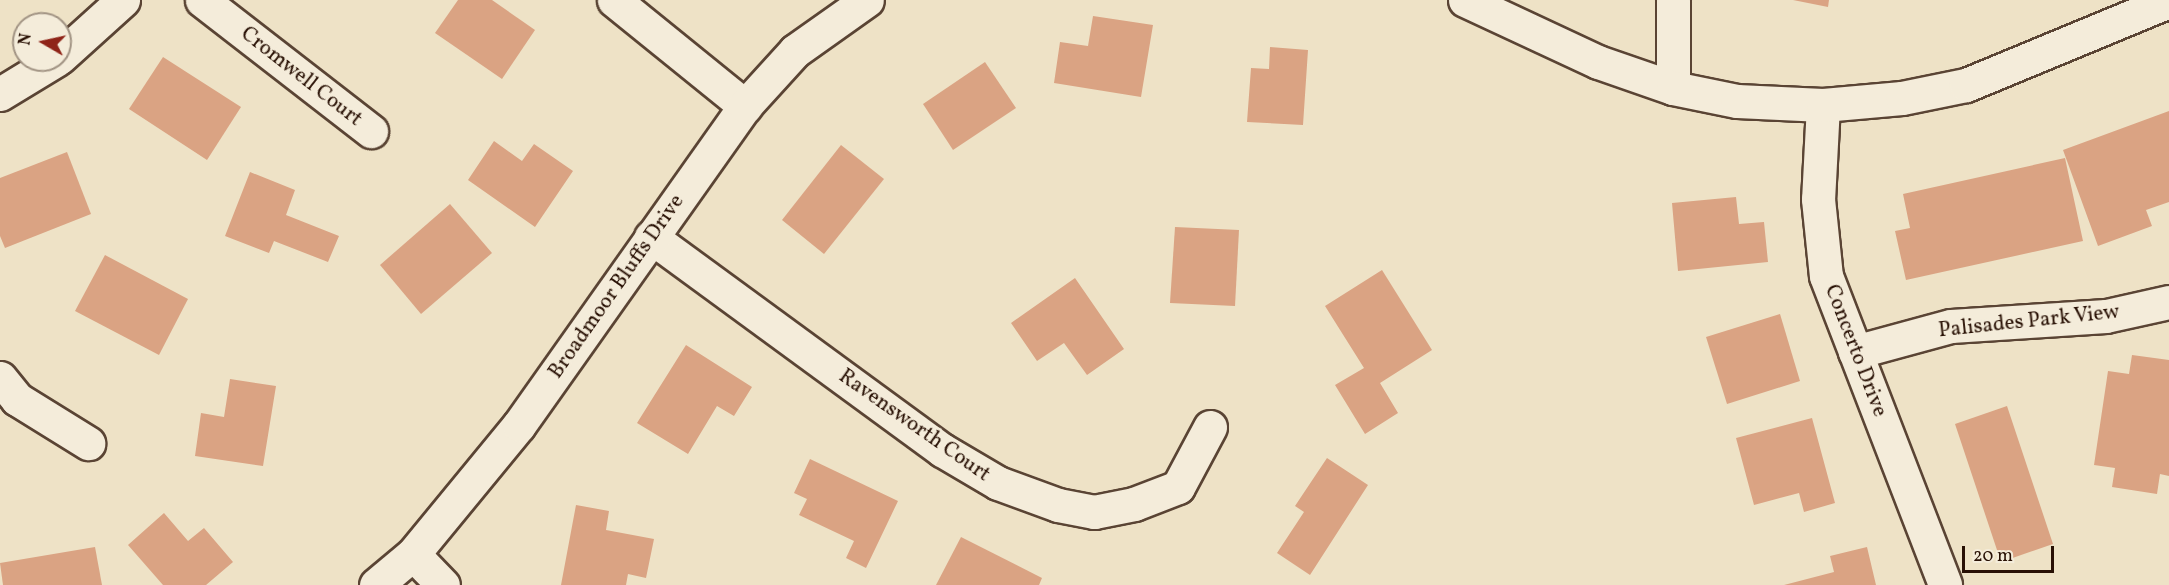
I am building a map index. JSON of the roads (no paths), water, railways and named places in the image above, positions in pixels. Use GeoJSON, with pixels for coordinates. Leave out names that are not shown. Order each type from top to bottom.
{"type":"FeatureCollection","features":[{"type":"Feature","properties":{"kind":"street"},"geometry":{"type":"LineString","coordinates":[[72,46],[123,0]]}},
{"type":"Feature","properties":{"kind":"street","name":"Cromwell Court"},"geometry":{"type":"LineString","coordinates":[[202,0],[371,131]]}},
{"type":"Feature","properties":{"kind":"street"},"geometry":{"type":"LineString","coordinates":[[614,0],[745,106]]}},
{"type":"Feature","properties":{"kind":"street","name":"Broadmoor Bluffs Drive"},"geometry":{"type":"LineString","coordinates":[[376,585],[413,554],[519,425],[745,106],[795,51],[867,0]]}},
{"type":"Feature","properties":{"kind":"street"},"geometry":{"type":"LineString","coordinates":[[1465,0],[1598,62],[1673,88],[1737,101],[1824,105],[1902,98],[1966,85],[2169,1]]}},
{"type":"Feature","properties":{"kind":"street"},"geometry":{"type":"LineString","coordinates":[[1673,0],[1673,88]]}},
{"type":"Feature","properties":{"kind":"street"},"geometry":{"type":"LineString","coordinates":[[0,94],[36,72]]}},
{"type":"Feature","properties":{"kind":"street","name":"Concerto Drive"},"geometry":{"type":"LineString","coordinates":[[1824,105],[1818,199],[1826,276],[1945,585]]}},
{"type":"Feature","properties":{"kind":"street","name":"Ravensworth Court"},"geometry":{"type":"LineString","coordinates":[[651,237],[942,450],[998,483],[1058,506],[1094,512],[1134,504],[1178,488],[1210,427]]}},
{"type":"Feature","properties":{"kind":"street","name":"Palisades Park View"},"geometry":{"type":"LineString","coordinates":[[1855,352],[1951,326],[2106,316],[2169,302]]}},
{"type":"Feature","properties":{"kind":"street"},"geometry":{"type":"LineString","coordinates":[[0,378],[17,399],[88,443]]}},
{"type":"Feature","properties":{"kind":"street"},"geometry":{"type":"LineString","coordinates":[[413,554],[443,585]]}}]}
